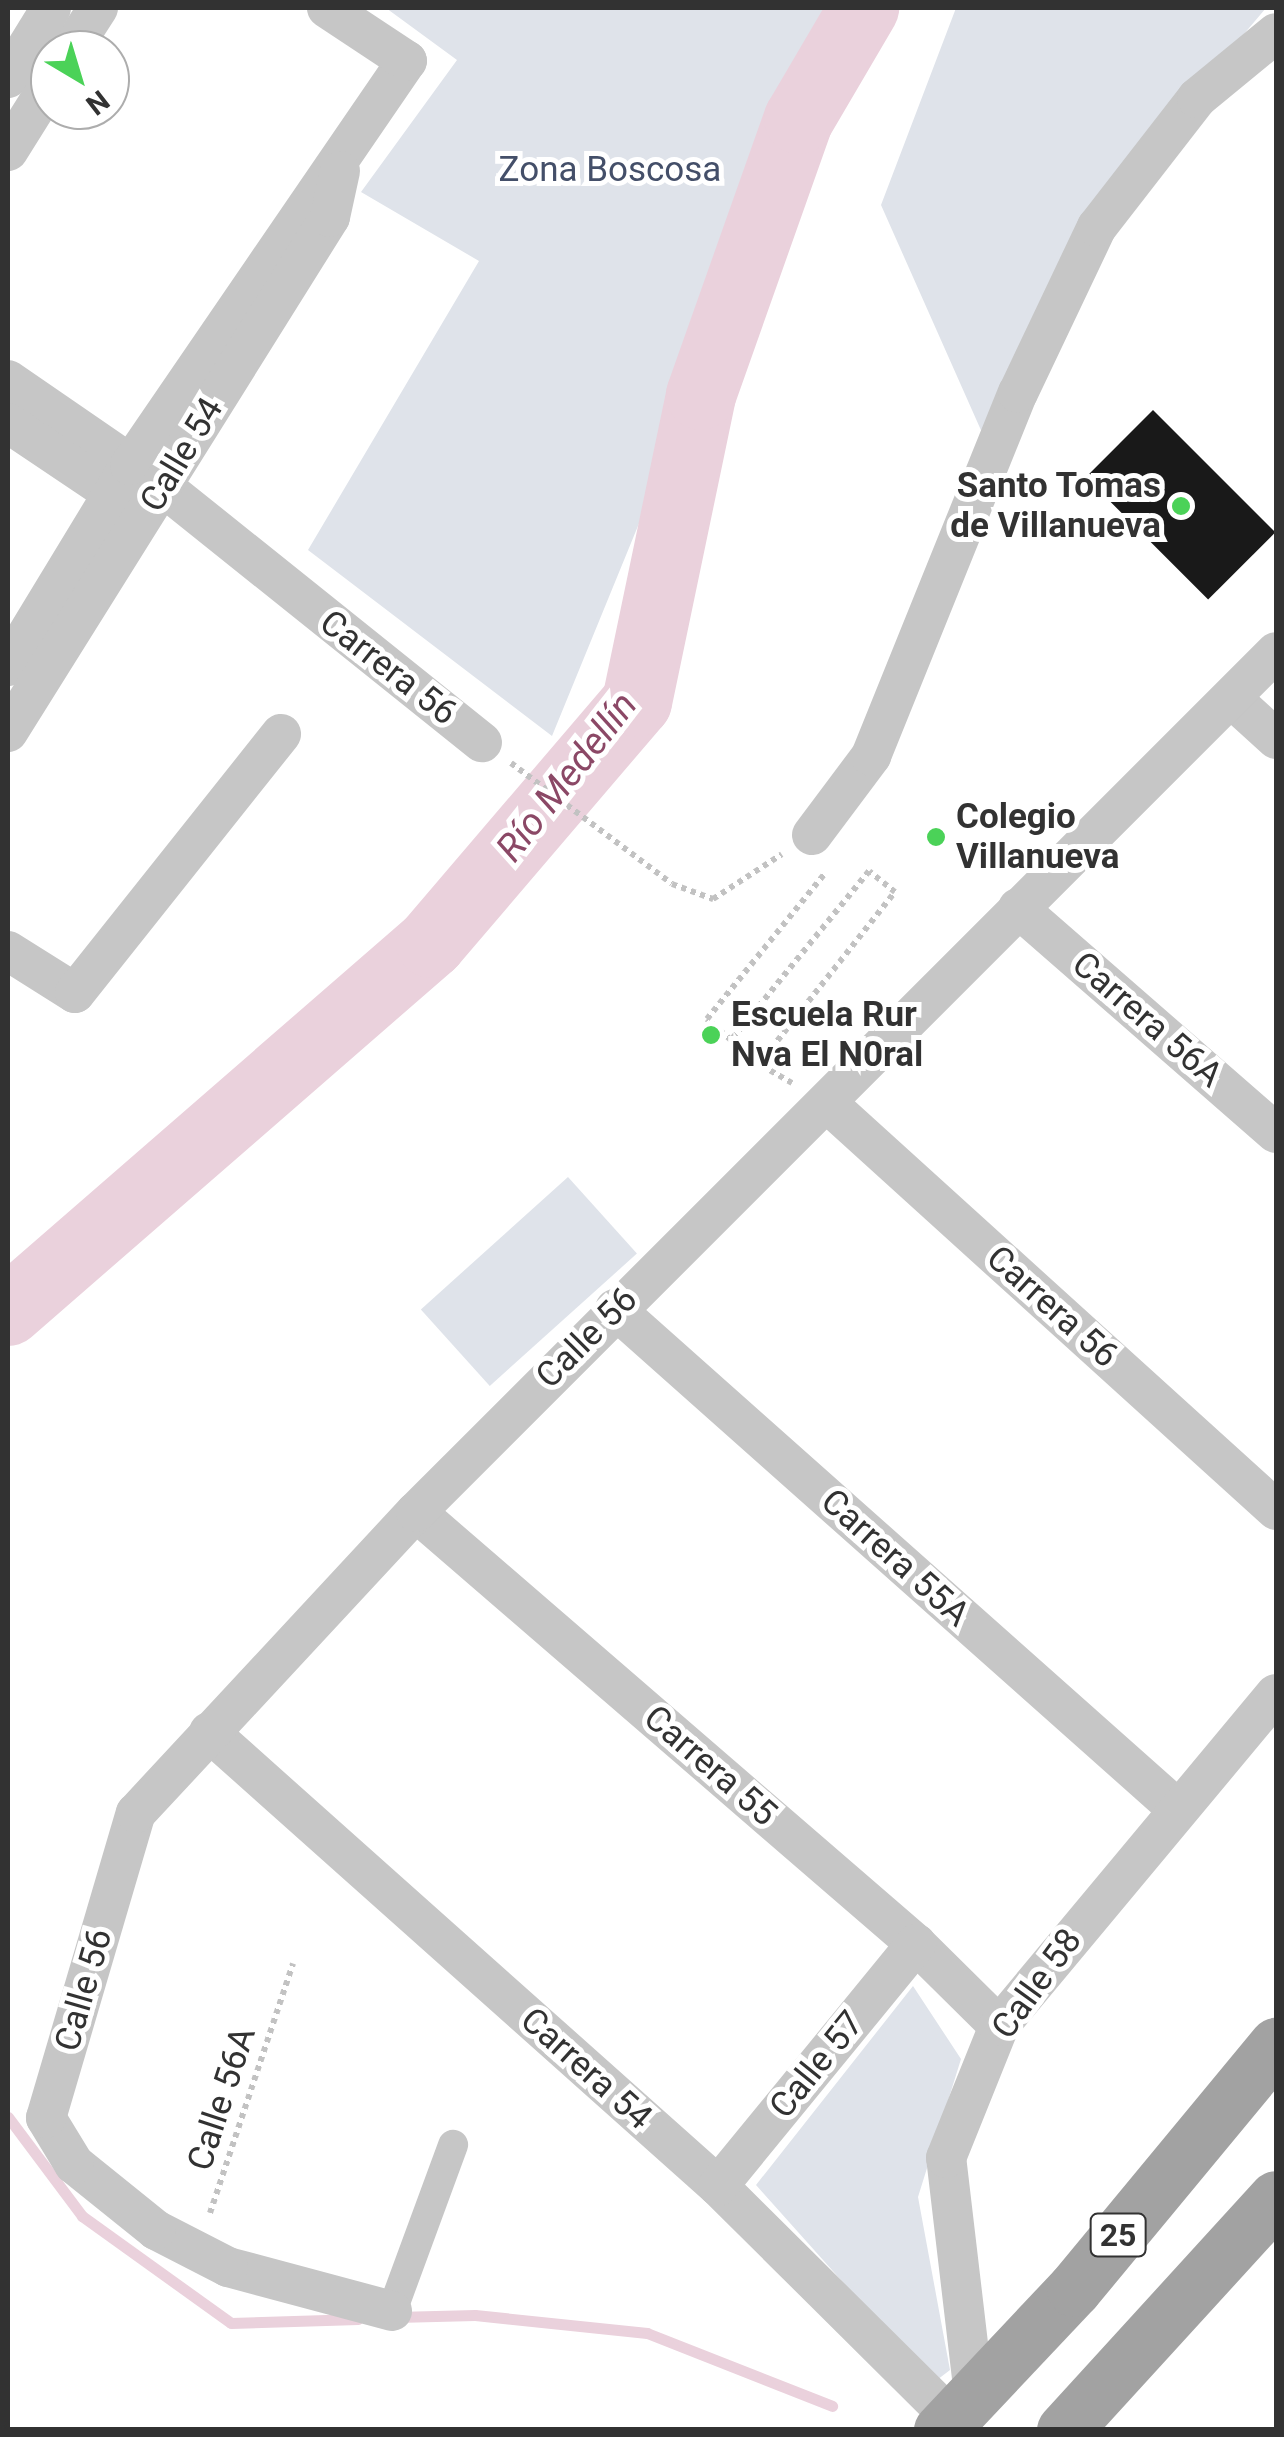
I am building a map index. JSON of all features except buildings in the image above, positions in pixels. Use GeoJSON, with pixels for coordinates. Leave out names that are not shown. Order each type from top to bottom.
{"type":"FeatureCollection","features":[{"type":"Feature","properties":{"kind":"highway","name":"25"},"geometry":{"type":"LineString","coordinates":[[955,2414],[1276,2045]]}},
{"type":"Feature","properties":{"kind":"highway","name":"25"},"geometry":{"type":"LineString","coordinates":[[1064,2430],[1276,2198]]}},
{"type":"Feature","properties":{"kind":"street"},"geometry":{"type":"LineString","coordinates":[[8,78],[52,8]]}},
{"type":"Feature","properties":{"kind":"street"},"geometry":{"type":"LineString","coordinates":[[84,30],[98,8]]}},
{"type":"Feature","properties":{"kind":"street","name":"Calle 54"},"geometry":{"type":"LineString","coordinates":[[8,666],[138,490],[330,217],[340,171],[407,62],[328,8]]}},
{"type":"Feature","properties":{"kind":"street"},"geometry":{"type":"LineString","coordinates":[[812,835],[871,756],[1018,393],[1097,227],[1197,98],[1276,33]]}},
{"type":"Feature","properties":{"kind":"street"},"geometry":{"type":"LineString","coordinates":[[8,151],[30,116]]}},
{"type":"Feature","properties":{"kind":"street","name":"Carrera 56"},"geometry":{"type":"LineString","coordinates":[[8,380],[138,490]]}},
{"type":"Feature","properties":{"kind":"street","name":"Carrera 56"},"geometry":{"type":"LineString","coordinates":[[8,424],[138,490],[295,594],[482,742]]}},
{"type":"Feature","properties":{"kind":"street","name":"Calle 54"},"geometry":{"type":"LineString","coordinates":[[8,732],[138,490]]}},
{"type":"Feature","properties":{"kind":"street","name":"Calle 56"},"geometry":{"type":"LineString","coordinates":[[198,2251],[74,2164],[46,2118],[136,1813],[416,1512],[1276,652]]}},
{"type":"Feature","properties":{"kind":"street"},"geometry":{"type":"LineString","coordinates":[[1231,698],[1276,739]]}},
{"type":"Feature","properties":{"kind":"street"},"geometry":{"type":"LineString","coordinates":[[8,951],[75,992],[281,734]]}},
{"type":"Feature","properties":{"kind":"street","name":"Carrera 56A"},"geometry":{"type":"LineString","coordinates":[[1018,908],[1276,1134]]}},
{"type":"Feature","properties":{"kind":"street","name":"Carrera 56"},"geometry":{"type":"LineString","coordinates":[[827,1103],[1276,1510]]}},
{"type":"Feature","properties":{"kind":"street","name":"Carrera 55A"},"geometry":{"type":"LineString","coordinates":[[615,1310],[1174,1806]]}},
{"type":"Feature","properties":{"kind":"street","name":"Carrera 55"},"geometry":{"type":"LineString","coordinates":[[416,1512],[916,1944],[998,2026]]}},
{"type":"Feature","properties":{"kind":"street","name":"Calle 58"},"geometry":{"type":"LineString","coordinates":[[955,2414],[946,2158],[998,2026],[1174,1806],[1276,1694]]}},
{"type":"Feature","properties":{"kind":"street","name":"Carrera 54"},"geometry":{"type":"LineString","coordinates":[[209,1732],[718,2186],[955,2414]]}},
{"type":"Feature","properties":{"kind":"street","name":"Calle 57"},"geometry":{"type":"LineString","coordinates":[[718,2186],[916,1944]]}},
{"type":"Feature","properties":{"kind":"street"},"geometry":{"type":"LineString","coordinates":[[198,2251],[392,2311],[453,2145]]}},
{"type":"Feature","properties":{"kind":"path"},"geometry":{"type":"LineString","coordinates":[[482,742],[672,884],[712,899],[812,835],[841,854],[706,1019],[732,1040],[870,870],[895,892],[759,1064],[827,1103]]}},
{"type":"Feature","properties":{"kind":"path","name":"Calle 56A"},"geometry":{"type":"LineString","coordinates":[[198,2251],[294,1963]]}},
{"type":"Feature","properties":{"kind":"green space","name":"Zona Boscosa"},"geometry":{"type":"Polygon","coordinates":[[[386,8],[850,8],[552,736],[308,550],[479,261],[361,192],[457,60],[386,8]]]}},
{"type":"Feature","properties":{"kind":"green space"},"geometry":{"type":"Polygon","coordinates":[[[956,8],[1266,8],[1092,213],[988,446],[881,205],[956,8]]]}},
{"type":"Feature","properties":{"kind":"green space"},"geometry":{"type":"Polygon","coordinates":[[[568,1177],[637,1254],[490,1386],[421,1309],[568,1177]]]}},
{"type":"Feature","properties":{"kind":"green space"},"geometry":{"type":"Polygon","coordinates":[[[913,1986],[961,2059],[918,2197],[950,2370],[933,2383],[756,2185],[913,1986]]]}},
{"type":"Feature","properties":{"kind":"waterway","name":"Río Medellín"},"geometry":{"type":"LineString","coordinates":[[8,1311],[431,943],[637,702],[701,395],[799,119],[864,8]]}},
{"type":"Feature","properties":{"kind":"waterway"},"geometry":{"type":"LineString","coordinates":[[8,2117],[82,2216],[231,2323],[358,2319]]}},
{"type":"Feature","properties":{"kind":"waterway"},"geometry":{"type":"LineString","coordinates":[[396,2317],[475,2315],[647,2333],[832,2406]]}},
{"type":"Feature","properties":{"kind":"place","name":"Santo Tomas de Villanueva"},"geometry":{"type":"Point","coordinates":[1181,506]}},
{"type":"Feature","properties":{"kind":"place","name":"Colegio Villanueva"},"geometry":{"type":"Point","coordinates":[936,837]}},
{"type":"Feature","properties":{"kind":"place","name":"Escuela Rur Nva El N0ral"},"geometry":{"type":"Point","coordinates":[711,1035]}}]}
